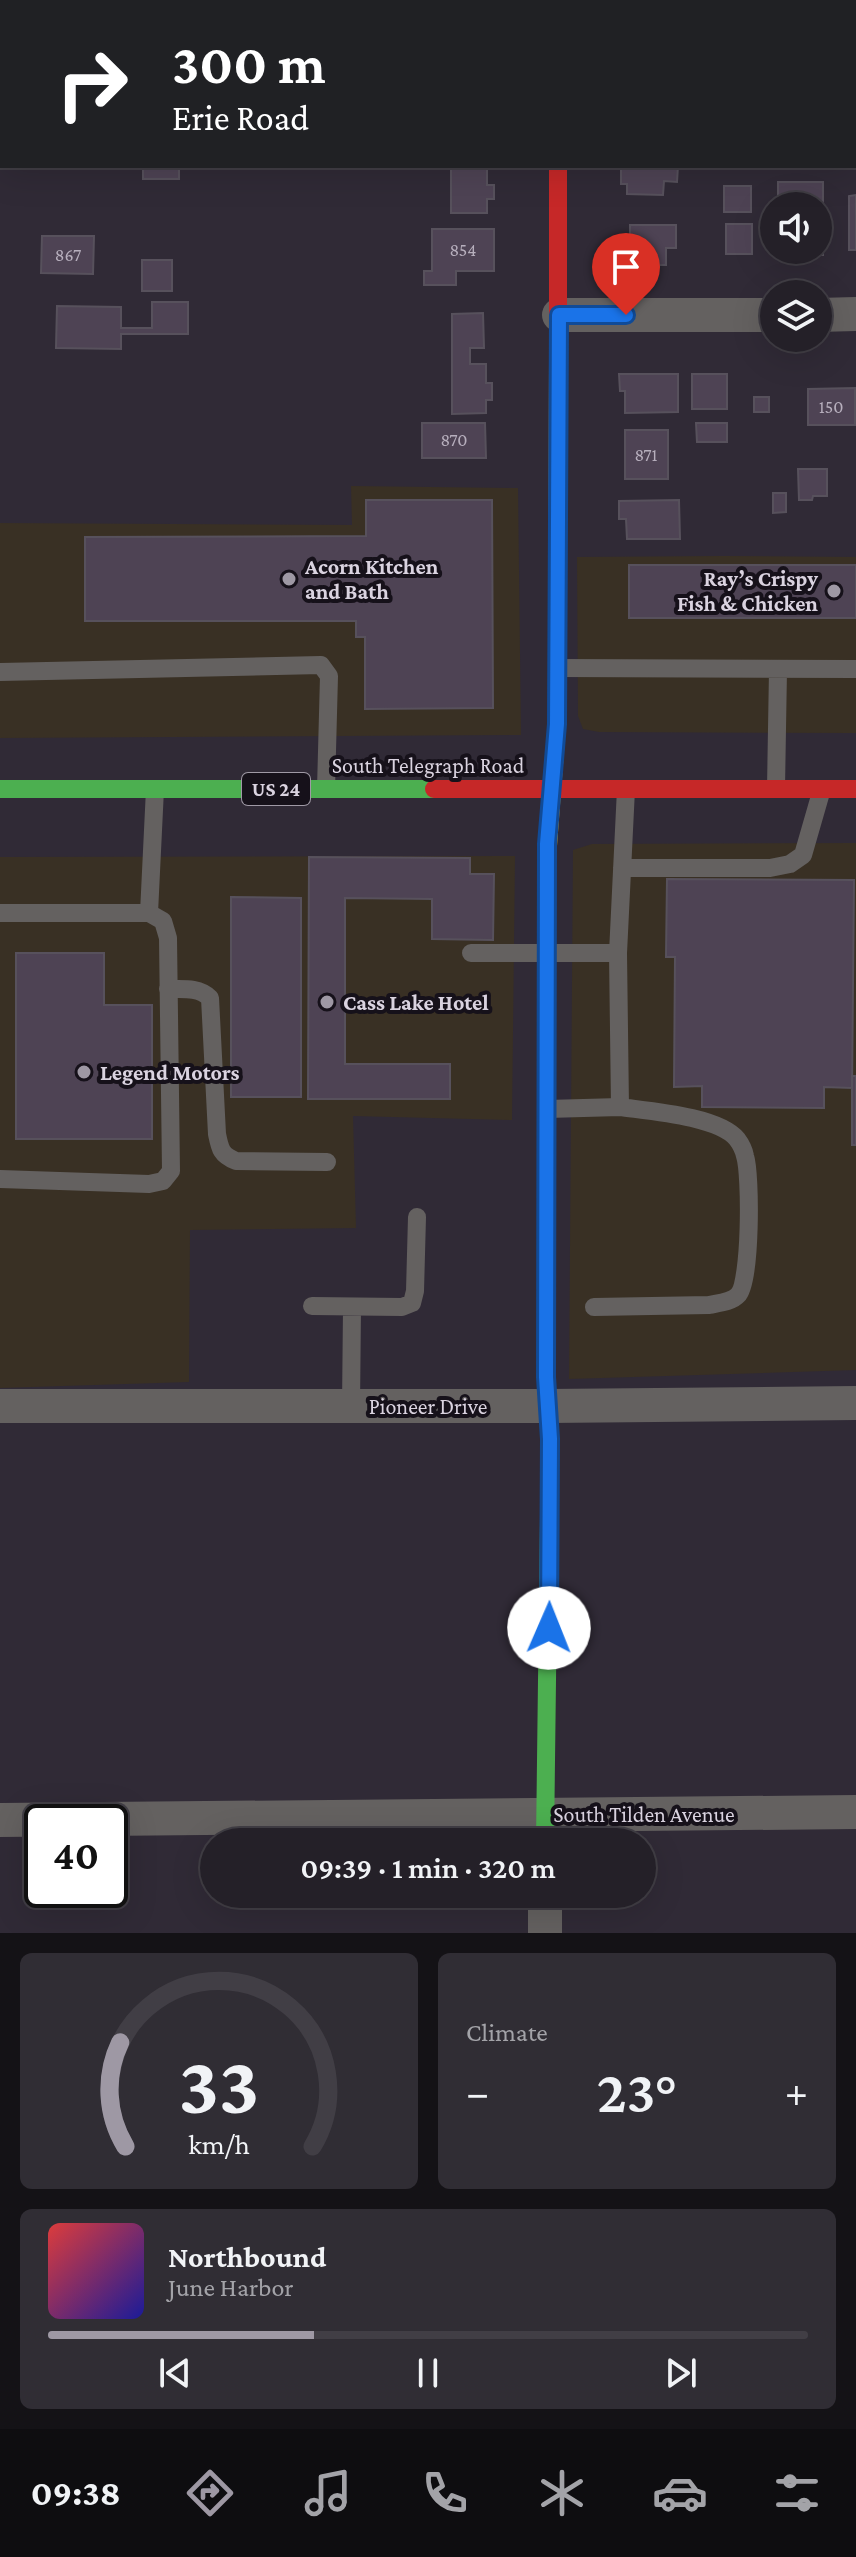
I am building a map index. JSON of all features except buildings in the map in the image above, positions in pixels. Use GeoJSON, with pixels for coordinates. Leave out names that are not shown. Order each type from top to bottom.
{"type":"FeatureCollection","features":[{"type":"Feature","properties":{"kind":"main road"},"geometry":{"type":"LineString","coordinates":[[546,1828],[550,1439],[546,1377],[547,844],[557,724],[558,168]]}},
{"type":"Feature","properties":{"kind":"main road","name":"South Telegraph Road"},"geometry":{"type":"LineString","coordinates":[[0,789],[856,789]]}},
{"type":"Feature","properties":{"kind":"street"},"geometry":{"type":"LineString","coordinates":[[832,315],[856,314]]}},
{"type":"Feature","properties":{"kind":"street"},"geometry":{"type":"LineString","coordinates":[[559,315],[760,315]]}},
{"type":"Feature","properties":{"kind":"street","name":"Pioneer Drive"},"geometry":{"type":"LineString","coordinates":[[0,1406],[856,1403]]}},
{"type":"Feature","properties":{"kind":"street","name":"South Tilden Avenue"},"geometry":{"type":"LineString","coordinates":[[0,1820],[546,1828],[856,1812]]}},
{"type":"Feature","properties":{"kind":"street"},"geometry":{"type":"LineString","coordinates":[[545,1908],[545,1933]]}},
{"type":"Feature","properties":{"kind":"lane"},"geometry":{"type":"LineString","coordinates":[[0,672],[321,665],[329,676],[326,789]]}},
{"type":"Feature","properties":{"kind":"lane"},"geometry":{"type":"LineString","coordinates":[[557,668],[856,669]]}},
{"type":"Feature","properties":{"kind":"lane"},"geometry":{"type":"LineString","coordinates":[[776,788],[778,670]]}},
{"type":"Feature","properties":{"kind":"lane"},"geometry":{"type":"LineString","coordinates":[[149,913],[156,788]]}},
{"type":"Feature","properties":{"kind":"lane"},"geometry":{"type":"LineString","coordinates":[[620,1107],[618,953],[626,789]]}},
{"type":"Feature","properties":{"kind":"lane"},"geometry":{"type":"LineString","coordinates":[[622,868],[770,868],[790,864],[803,855],[822,789]]}},
{"type":"Feature","properties":{"kind":"lane"},"geometry":{"type":"LineString","coordinates":[[0,913],[149,913],[163,921],[168,938],[171,1171],[163,1181],[149,1184],[0,1179]]}},
{"type":"Feature","properties":{"kind":"lane"},"geometry":{"type":"LineString","coordinates":[[471,953],[618,953]]}},
{"type":"Feature","properties":{"kind":"lane"},"geometry":{"type":"LineString","coordinates":[[168,989],[195,990],[210,998],[217,1134],[220,1150],[226,1157],[236,1161],[327,1162]]}},
{"type":"Feature","properties":{"kind":"lane"},"geometry":{"type":"LineString","coordinates":[[547,1109],[620,1107],[675,1114],[716,1125],[735,1137],[745,1155],[749,1177],[747,1277],[739,1295],[709,1305],[594,1307]]}},
{"type":"Feature","properties":{"kind":"lane"},"geometry":{"type":"LineString","coordinates":[[312,1306],[402,1307],[412,1303],[417,1217]]}},
{"type":"Feature","properties":{"kind":"lane"},"geometry":{"type":"LineString","coordinates":[[351,1406],[352,1308]]}},
{"type":"Feature","properties":{"kind":"shaded area"},"geometry":{"type":"Polygon","coordinates":[[[351,486],[518,488],[521,735],[0,738],[0,523],[352,525],[351,486]]]}},
{"type":"Feature","properties":{"kind":"shaded area"},"geometry":{"type":"Polygon","coordinates":[[[577,557],[856,557],[856,733],[599,732],[583,729],[578,716],[577,557]]]}},
{"type":"Feature","properties":{"kind":"shaded area"},"geometry":{"type":"Polygon","coordinates":[[[856,843],[856,1370],[569,1379],[573,850],[592,844],[856,843]]]}},
{"type":"Feature","properties":{"kind":"shaded area"},"geometry":{"type":"Polygon","coordinates":[[[515,856],[512,1120],[353,1116],[356,1228],[190,1230],[189,1382],[0,1388],[0,857],[515,856]]]}},
{"type":"Feature","properties":{"kind":"traffic: fast"},"geometry":{"type":"LineString","coordinates":[[0,789],[434,789]]}},
{"type":"Feature","properties":{"kind":"traffic: fast"},"geometry":{"type":"LineString","coordinates":[[545,1828],[550,1439],[546,1377],[546,1180]]}},
{"type":"Feature","properties":{"kind":"traffic: slow"},"geometry":{"type":"LineString","coordinates":[[547,859],[557,724],[558,363]]}},
{"type":"Feature","properties":{"kind":"traffic: jam"},"geometry":{"type":"LineString","coordinates":[[558,168],[558,363]]}},
{"type":"Feature","properties":{"kind":"traffic: jam"},"geometry":{"type":"LineString","coordinates":[[434,789],[856,789]]}},
{"type":"Feature","properties":{"kind":"traffic: jam"},"geometry":{"type":"LineString","coordinates":[[546,1180],[547,859]]}},
{"type":"Feature","properties":{"kind":"place","name":"Acorn Kitchen and Bath"},"geometry":{"type":"Point","coordinates":[289,579]}},
{"type":"Feature","properties":{"kind":"place","name":"Ray’s Crispy Fish & Chicken"},"geometry":{"type":"Point","coordinates":[834,591]}},
{"type":"Feature","properties":{"kind":"place","name":"Cass Lake Hotel"},"geometry":{"type":"Point","coordinates":[327,1002]}},
{"type":"Feature","properties":{"kind":"place","name":"Legend Motors"},"geometry":{"type":"Point","coordinates":[84,1072]}},
{"type":"Feature","properties":{"kind":"route"},"geometry":{"type":"LineString","coordinates":[[549,1628],[547,844],[557,724],[559,315],[626,315]]}}]}
